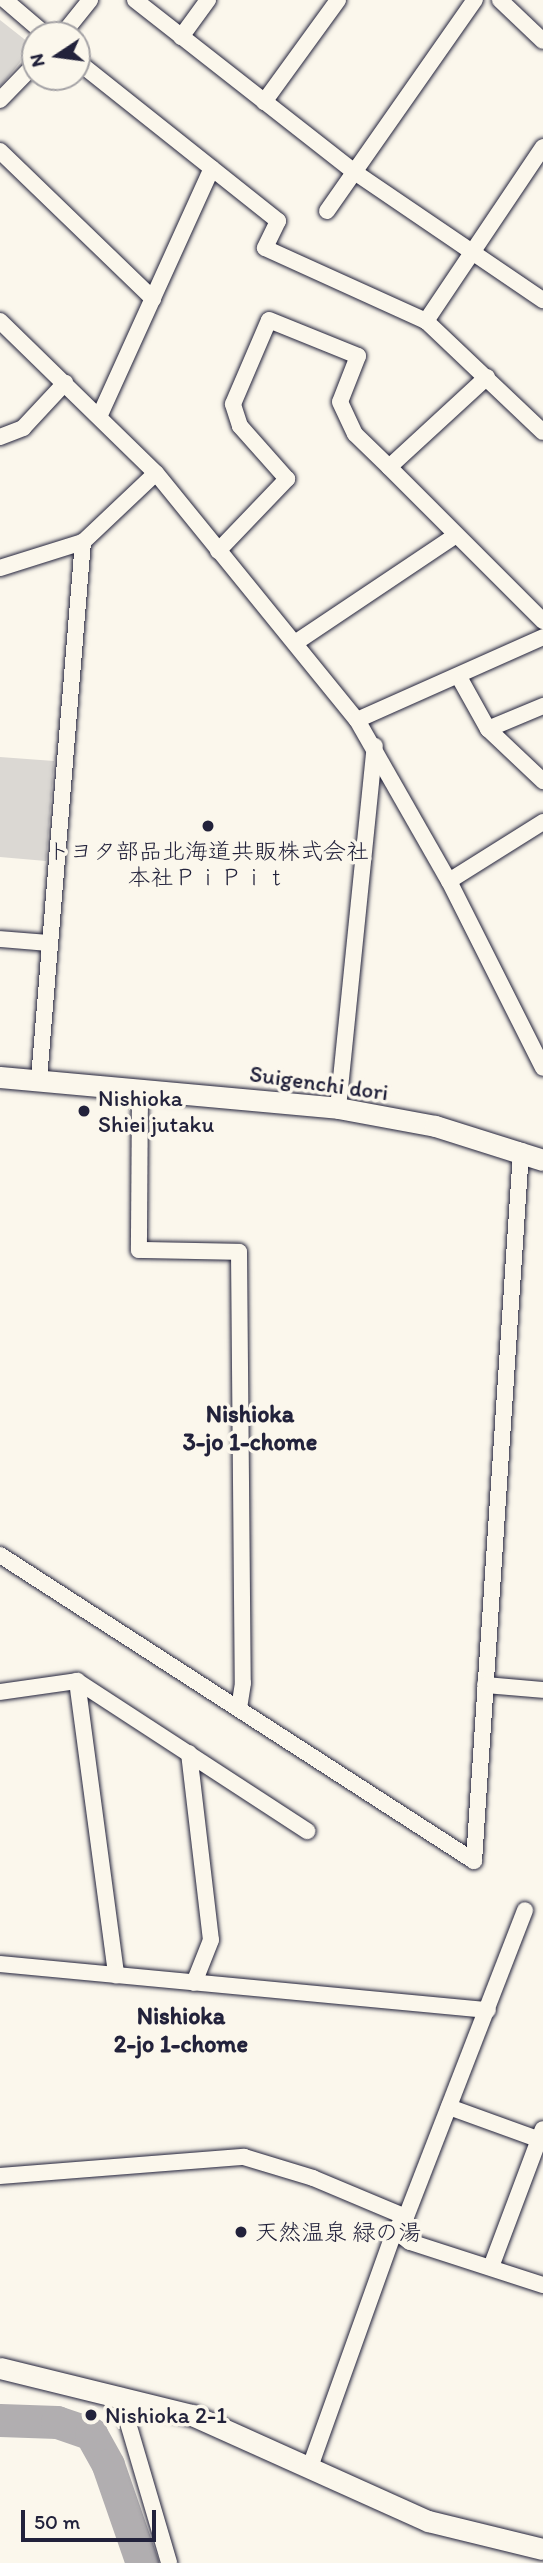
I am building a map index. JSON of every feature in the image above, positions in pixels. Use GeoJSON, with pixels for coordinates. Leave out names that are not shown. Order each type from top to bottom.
{"type":"FeatureCollection","features":[{"type":"Feature","properties":{"kind":"street"},"geometry":{"type":"LineString","coordinates":[[5,0],[30,21]]}},
{"type":"Feature","properties":{"kind":"street"},"geometry":{"type":"LineString","coordinates":[[73,21],[90,0]]}},
{"type":"Feature","properties":{"kind":"street"},"geometry":{"type":"LineString","coordinates":[[135,0],[353,171],[543,300]]}},
{"type":"Feature","properties":{"kind":"street"},"geometry":{"type":"LineString","coordinates":[[181,37],[208,0]]}},
{"type":"Feature","properties":{"kind":"street"},"geometry":{"type":"LineString","coordinates":[[264,103],[338,0]]}},
{"type":"Feature","properties":{"kind":"street"},"geometry":{"type":"LineString","coordinates":[[327,211],[475,0]]}},
{"type":"Feature","properties":{"kind":"street"},"geometry":{"type":"LineString","coordinates":[[500,0],[543,41]]}},
{"type":"Feature","properties":{"kind":"street"},"geometry":{"type":"LineString","coordinates":[[91,72],[278,221],[265,248],[426,321],[543,432]]}},
{"type":"Feature","properties":{"kind":"street"},"geometry":{"type":"LineString","coordinates":[[0,100],[21,78]]}},
{"type":"Feature","properties":{"kind":"street"},"geometry":{"type":"LineString","coordinates":[[426,321],[475,254],[543,147]]}},
{"type":"Feature","properties":{"kind":"street"},"geometry":{"type":"LineString","coordinates":[[0,151],[153,299]]}},
{"type":"Feature","properties":{"kind":"street"},"geometry":{"type":"LineString","coordinates":[[99,417],[212,168]]}},
{"type":"Feature","properties":{"kind":"street"},"geometry":{"type":"LineString","coordinates":[[218,551],[287,479],[240,426],[233,404],[269,320],[358,356],[340,402],[355,434],[543,621]]}},
{"type":"Feature","properties":{"kind":"street"},"geometry":{"type":"LineString","coordinates":[[0,321],[156,473],[357,720],[375,747],[449,881],[543,1068]]}},
{"type":"Feature","properties":{"kind":"street"},"geometry":{"type":"LineString","coordinates":[[388,467],[487,377]]}},
{"type":"Feature","properties":{"kind":"street"},"geometry":{"type":"LineString","coordinates":[[0,436],[23,428],[65,383]]}},
{"type":"Feature","properties":{"kind":"street"},"geometry":{"type":"LineString","coordinates":[[0,568],[83,542],[156,473]]}},
{"type":"Feature","properties":{"kind":"street"},"geometry":{"type":"LineString","coordinates":[[295,643],[455,536]]}},
{"type":"Feature","properties":{"kind":"street"},"geometry":{"type":"LineString","coordinates":[[39,1079],[83,542]]}},
{"type":"Feature","properties":{"kind":"street"},"geometry":{"type":"LineString","coordinates":[[357,720],[543,637]]}},
{"type":"Feature","properties":{"kind":"street"},"geometry":{"type":"LineString","coordinates":[[458,677],[488,729],[543,781]]}},
{"type":"Feature","properties":{"kind":"street"},"geometry":{"type":"LineString","coordinates":[[488,729],[543,706]]}},
{"type":"Feature","properties":{"kind":"street"},"geometry":{"type":"LineString","coordinates":[[338,1108],[375,747]]}},
{"type":"Feature","properties":{"kind":"street"},"geometry":{"type":"LineString","coordinates":[[449,881],[543,822]]}},
{"type":"Feature","properties":{"kind":"street"},"geometry":{"type":"LineString","coordinates":[[0,939],[50,943]]}},
{"type":"Feature","properties":{"kind":"street","name":"Suigenchi dori"},"geometry":{"type":"LineString","coordinates":[[0,1077],[338,1108],[435,1126],[543,1160]]}},
{"type":"Feature","properties":{"kind":"street"},"geometry":{"type":"LineString","coordinates":[[140,1090],[139,1250],[239,1252],[243,1683],[239,1709]]}},
{"type":"Feature","properties":{"kind":"street"},"geometry":{"type":"LineString","coordinates":[[0,1555],[474,1861],[521,1151]]}},
{"type":"Feature","properties":{"kind":"street"},"geometry":{"type":"LineString","coordinates":[[0,1692],[77,1682],[307,1830]]}},
{"type":"Feature","properties":{"kind":"street"},"geometry":{"type":"LineString","coordinates":[[77,1682],[116,1975]]}},
{"type":"Feature","properties":{"kind":"street"},"geometry":{"type":"LineString","coordinates":[[485,1685],[543,1690]]}},
{"type":"Feature","properties":{"kind":"street"},"geometry":{"type":"LineString","coordinates":[[189,1753],[211,1940],[194,1983]]}},
{"type":"Feature","properties":{"kind":"street"},"geometry":{"type":"LineString","coordinates":[[310,2467],[395,2230],[406,2217],[525,1910]]}},
{"type":"Feature","properties":{"kind":"street"},"geometry":{"type":"LineString","coordinates":[[0,1964],[488,2010]]}},
{"type":"Feature","properties":{"kind":"street"},"geometry":{"type":"LineString","coordinates":[[450,2107],[542,2137],[491,2267]]}},
{"type":"Feature","properties":{"kind":"street"},"geometry":{"type":"LineString","coordinates":[[0,2176],[244,2157],[313,2178],[406,2217]]}},
{"type":"Feature","properties":{"kind":"street"},"geometry":{"type":"LineString","coordinates":[[395,2230],[410,2242],[543,2285]]}},
{"type":"Feature","properties":{"kind":"street"},"geometry":{"type":"LineString","coordinates":[[0,2368],[192,2415],[428,2521],[543,2549]]}},
{"type":"Feature","properties":{"kind":"street"},"geometry":{"type":"LineString","coordinates":[[120,2396],[169,2563]]}},
{"type":"Feature","properties":{"kind":"shaded area"},"geometry":{"type":"Polygon","coordinates":[[[0,20],[21,37],[21,61],[0,87],[0,20]]]}},
{"type":"Feature","properties":{"kind":"shaded area"},"geometry":{"type":"Polygon","coordinates":[[[0,757],[54,761],[46,861],[0,857],[0,757]]]}},
{"type":"Feature","properties":{"kind":"waterway"},"geometry":{"type":"LineString","coordinates":[[0,2420],[57,2422],[91,2434],[108,2465],[142,2563]]}},
{"type":"Feature","properties":{"kind":"place","name":"トヨタ部品北海道共販株式会社 本社ＰｉＰｉｔ"},"geometry":{"type":"Point","coordinates":[208,826]}},
{"type":"Feature","properties":{"kind":"place","name":"Nishioka Shiei jutaku"},"geometry":{"type":"Point","coordinates":[84,1111]}},
{"type":"Feature","properties":{"kind":"place","name":"天然温泉 緑の湯"},"geometry":{"type":"Point","coordinates":[241,2232]}},
{"type":"Feature","properties":{"kind":"place","name":"Nishioka 2-1"},"geometry":{"type":"Point","coordinates":[91,2415]}},
{"type":"Feature","properties":{"kind":"district","name":"Nishioka 3-jo 1-chome"},"geometry":{"type":"Point","coordinates":[250,1428]}},
{"type":"Feature","properties":{"kind":"district","name":"Nishioka 2-jo 1-chome"},"geometry":{"type":"Point","coordinates":[181,2030]}}]}
